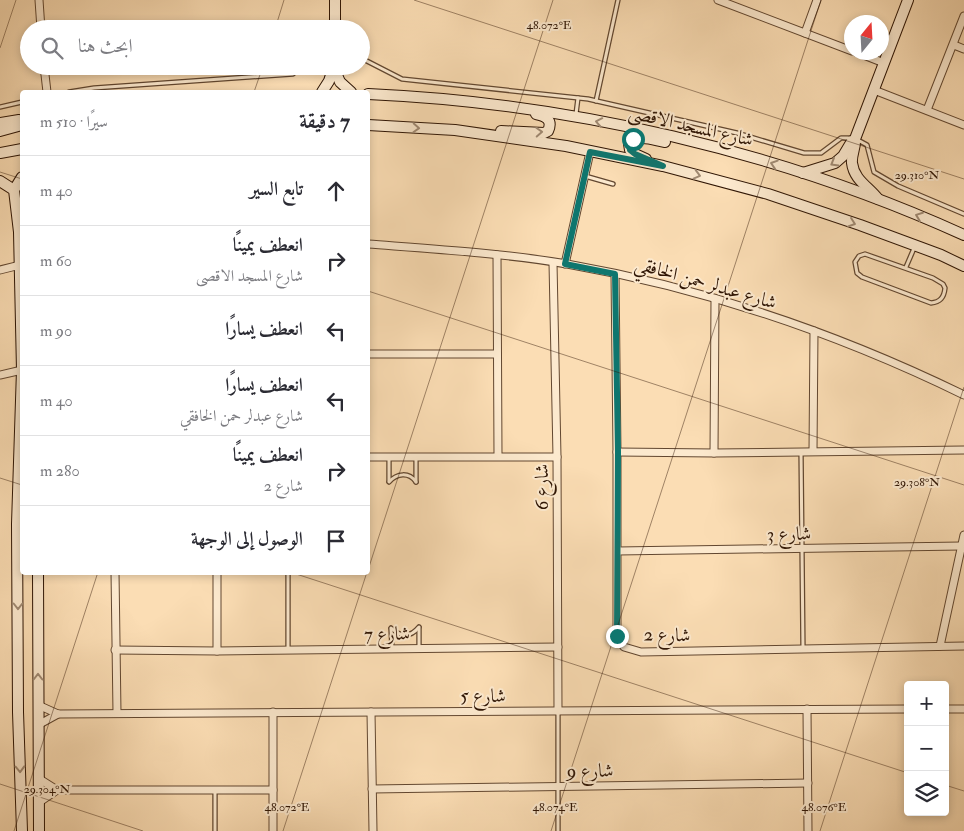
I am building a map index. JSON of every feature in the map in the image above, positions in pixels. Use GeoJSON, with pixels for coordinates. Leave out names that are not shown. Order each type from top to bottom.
{"type":"FeatureCollection","features":[{"type":"Feature","properties":{"kind":"main road"},"geometry":{"type":"LineString","coordinates":[[335,0],[335,20]]}},
{"type":"Feature","properties":{"kind":"main road"},"geometry":{"type":"LineString","coordinates":[[878,200],[858,179],[854,171],[852,158],[855,139],[908,0]]}},
{"type":"Feature","properties":{"kind":"main road"},"geometry":{"type":"LineString","coordinates":[[323,90],[330,75]]}},
{"type":"Feature","properties":{"kind":"main road"},"geometry":{"type":"LineString","coordinates":[[337,75],[340,82],[349,90]]}},
{"type":"Feature","properties":{"kind":"main road","name":"شارع المسجد الاقصى"},"geometry":{"type":"LineString","coordinates":[[370,94],[515,107],[575,117],[723,149],[803,173],[929,219],[964,235]]}},
{"type":"Feature","properties":{"kind":"main road"},"geometry":{"type":"LineString","coordinates":[[370,125],[544,133],[548,131],[549,121],[545,116],[515,107]]}},
{"type":"Feature","properties":{"kind":"main road"},"geometry":{"type":"LineString","coordinates":[[0,123],[20,119]]}},
{"type":"Feature","properties":{"kind":"main road"},"geometry":{"type":"LineString","coordinates":[[0,131],[20,125]]}},
{"type":"Feature","properties":{"kind":"main road"},"geometry":{"type":"LineString","coordinates":[[455,130],[566,146],[663,166],[768,194],[961,263]]}},
{"type":"Feature","properties":{"kind":"main road"},"geometry":{"type":"LineString","coordinates":[[663,166],[635,154],[630,150],[629,144],[637,137],[690,147],[723,149]]}},
{"type":"Feature","properties":{"kind":"main road"},"geometry":{"type":"LineString","coordinates":[[803,173],[835,163],[843,156],[855,139]]}},
{"type":"Feature","properties":{"kind":"main road"},"geometry":{"type":"LineString","coordinates":[[3,152],[20,149]]}},
{"type":"Feature","properties":{"kind":"main road"},"geometry":{"type":"LineString","coordinates":[[20,180],[14,190],[19,232],[20,265]]}},
{"type":"Feature","properties":{"kind":"main road"},"geometry":{"type":"LineString","coordinates":[[0,181],[14,190]]}},
{"type":"Feature","properties":{"kind":"main road"},"geometry":{"type":"LineString","coordinates":[[20,526],[18,712],[22,831]]}},
{"type":"Feature","properties":{"kind":"main road"},"geometry":{"type":"LineString","coordinates":[[38,575],[39,831]]}},
{"type":"Feature","properties":{"kind":"street"},"geometry":{"type":"LineString","coordinates":[[39,0],[40,20]]}},
{"type":"Feature","properties":{"kind":"street"},"geometry":{"type":"LineString","coordinates":[[718,0],[844,48]]}},
{"type":"Feature","properties":{"kind":"street"},"geometry":{"type":"LineString","coordinates":[[805,33],[818,0]]}},
{"type":"Feature","properties":{"kind":"street"},"geometry":{"type":"LineString","coordinates":[[927,110],[964,16]]}},
{"type":"Feature","properties":{"kind":"street"},"geometry":{"type":"LineString","coordinates":[[954,45],[964,49]]}},
{"type":"Feature","properties":{"kind":"street"},"geometry":{"type":"LineString","coordinates":[[876,60],[884,63]]}},
{"type":"Feature","properties":{"kind":"street"},"geometry":{"type":"LineString","coordinates":[[45,75],[47,90]]}},
{"type":"Feature","properties":{"kind":"street"},"geometry":{"type":"LineString","coordinates":[[874,90],[964,125]]}},
{"type":"Feature","properties":{"kind":"street"},"geometry":{"type":"LineString","coordinates":[[565,264],[575,211],[590,152]]}},
{"type":"Feature","properties":{"kind":"street","name":"شارع عبدلر حمن الخافقي"},"geometry":{"type":"LineString","coordinates":[[370,244],[497,254],[565,264],[615,274],[715,299],[814,331],[919,373],[964,395]]}},
{"type":"Feature","properties":{"kind":"street"},"geometry":{"type":"LineString","coordinates":[[497,254],[498,456]]}},
{"type":"Feature","properties":{"kind":"street","name":"شارع 6"},"geometry":{"type":"LineString","coordinates":[[553,263],[557,457],[558,711]]}},
{"type":"Feature","properties":{"kind":"street"},"geometry":{"type":"LineString","coordinates":[[0,270],[20,265]]}},
{"type":"Feature","properties":{"kind":"street","name":"شارع 2"},"geometry":{"type":"LineString","coordinates":[[615,274],[618,452],[617,636],[624,647],[641,652],[964,646]]}},
{"type":"Feature","properties":{"kind":"street"},"geometry":{"type":"LineString","coordinates":[[714,453],[715,299]]}},
{"type":"Feature","properties":{"kind":"street"},"geometry":{"type":"LineString","coordinates":[[813,451],[814,331]]}},
{"type":"Feature","properties":{"kind":"street"},"geometry":{"type":"LineString","coordinates":[[370,354],[497,354]]}},
{"type":"Feature","properties":{"kind":"street"},"geometry":{"type":"LineString","coordinates":[[0,375],[20,370]]}},
{"type":"Feature","properties":{"kind":"street"},"geometry":{"type":"LineString","coordinates":[[618,452],[714,453],[964,450]]}},
{"type":"Feature","properties":{"kind":"street"},"geometry":{"type":"LineString","coordinates":[[370,457],[557,457]]}},
{"type":"Feature","properties":{"kind":"street"},"geometry":{"type":"LineString","coordinates":[[940,646],[964,535]]}},
{"type":"Feature","properties":{"kind":"street","name":"شارع 3"},"geometry":{"type":"LineString","coordinates":[[618,551],[961,546]]}},
{"type":"Feature","properties":{"kind":"street"},"geometry":{"type":"LineString","coordinates":[[115,575],[117,713]]}},
{"type":"Feature","properties":{"kind":"street"},"geometry":{"type":"LineString","coordinates":[[217,575],[217,651]]}},
{"type":"Feature","properties":{"kind":"street","name":"شارع 7"},"geometry":{"type":"LineString","coordinates":[[115,650],[217,651],[558,647]]}},
{"type":"Feature","properties":{"kind":"street","name":"شارع 5"},"geometry":{"type":"LineString","coordinates":[[38,705],[58,714],[904,709]]}},
{"type":"Feature","properties":{"kind":"street"},"geometry":{"type":"LineString","coordinates":[[807,709],[808,831]]}},
{"type":"Feature","properties":{"kind":"street"},"geometry":{"type":"LineString","coordinates":[[949,709],[964,709]]}},
{"type":"Feature","properties":{"kind":"street"},"geometry":{"type":"LineString","coordinates":[[273,712],[273,831]]}},
{"type":"Feature","properties":{"kind":"street"},"geometry":{"type":"LineString","coordinates":[[371,712],[373,831]]}},
{"type":"Feature","properties":{"kind":"street","name":"شارع 5"},"geometry":{"type":"LineString","coordinates":[[38,726],[58,714]]}},
{"type":"Feature","properties":{"kind":"street"},"geometry":{"type":"LineString","coordinates":[[38,778],[57,790],[273,790]]}},
{"type":"Feature","properties":{"kind":"street","name":"شارع 9"},"geometry":{"type":"LineString","coordinates":[[372,789],[808,783]]}},
{"type":"Feature","properties":{"kind":"street"},"geometry":{"type":"LineString","coordinates":[[38,803],[57,790]]}},
{"type":"Feature","properties":{"kind":"lane"},"geometry":{"type":"LineString","coordinates":[[596,101],[618,0]]}},
{"type":"Feature","properties":{"kind":"lane"},"geometry":{"type":"LineString","coordinates":[[370,63],[402,79],[596,101],[737,133],[804,153],[821,153],[841,138],[855,139],[867,145],[874,172],[898,186],[964,214]]}},
{"type":"Feature","properties":{"kind":"lane"},"geometry":{"type":"LineString","coordinates":[[82,90],[279,75]]}},
{"type":"Feature","properties":{"kind":"lane"},"geometry":{"type":"LineString","coordinates":[[575,117],[578,98]]}},
{"type":"Feature","properties":{"kind":"lane"},"geometry":{"type":"LineString","coordinates":[[0,107],[20,102]]}},
{"type":"Feature","properties":{"kind":"lane"},"geometry":{"type":"LineString","coordinates":[[585,176],[614,184]]}},
{"type":"Feature","properties":{"kind":"lane"},"geometry":{"type":"LineString","coordinates":[[906,267],[915,246]]}},
{"type":"Feature","properties":{"kind":"lane"},"geometry":{"type":"LineString","coordinates":[[865,254],[906,267],[942,284],[945,288],[939,302],[931,303],[862,277],[858,273],[855,262],[859,256],[865,254]]}},
{"type":"Feature","properties":{"kind":"lane"},"geometry":{"type":"LineString","coordinates":[[801,451],[802,649]]}},
{"type":"Feature","properties":{"kind":"lane"},"geometry":{"type":"LineString","coordinates":[[389,456],[389,482],[395,477],[405,475],[411,477],[416,482],[416,456]]}},
{"type":"Feature","properties":{"kind":"lane"},"geometry":{"type":"LineString","coordinates":[[288,575],[288,650]]}},
{"type":"Feature","properties":{"kind":"lane"},"geometry":{"type":"LineString","coordinates":[[392,649],[391,628],[401,635],[407,635],[413,633],[419,627],[419,649]]}},
{"type":"Feature","properties":{"kind":"lane"},"geometry":{"type":"LineString","coordinates":[[558,711],[558,831]]}},
{"type":"Feature","properties":{"kind":"lane"},"geometry":{"type":"LineString","coordinates":[[215,790],[215,831]]}},
{"type":"Feature","properties":{"kind":"route"},"geometry":{"type":"LineString","coordinates":[[617,636],[618,452],[615,274],[565,264],[575,211],[582,190],[590,152],[663,166],[630,150],[629,144],[633,139]]}}]}
